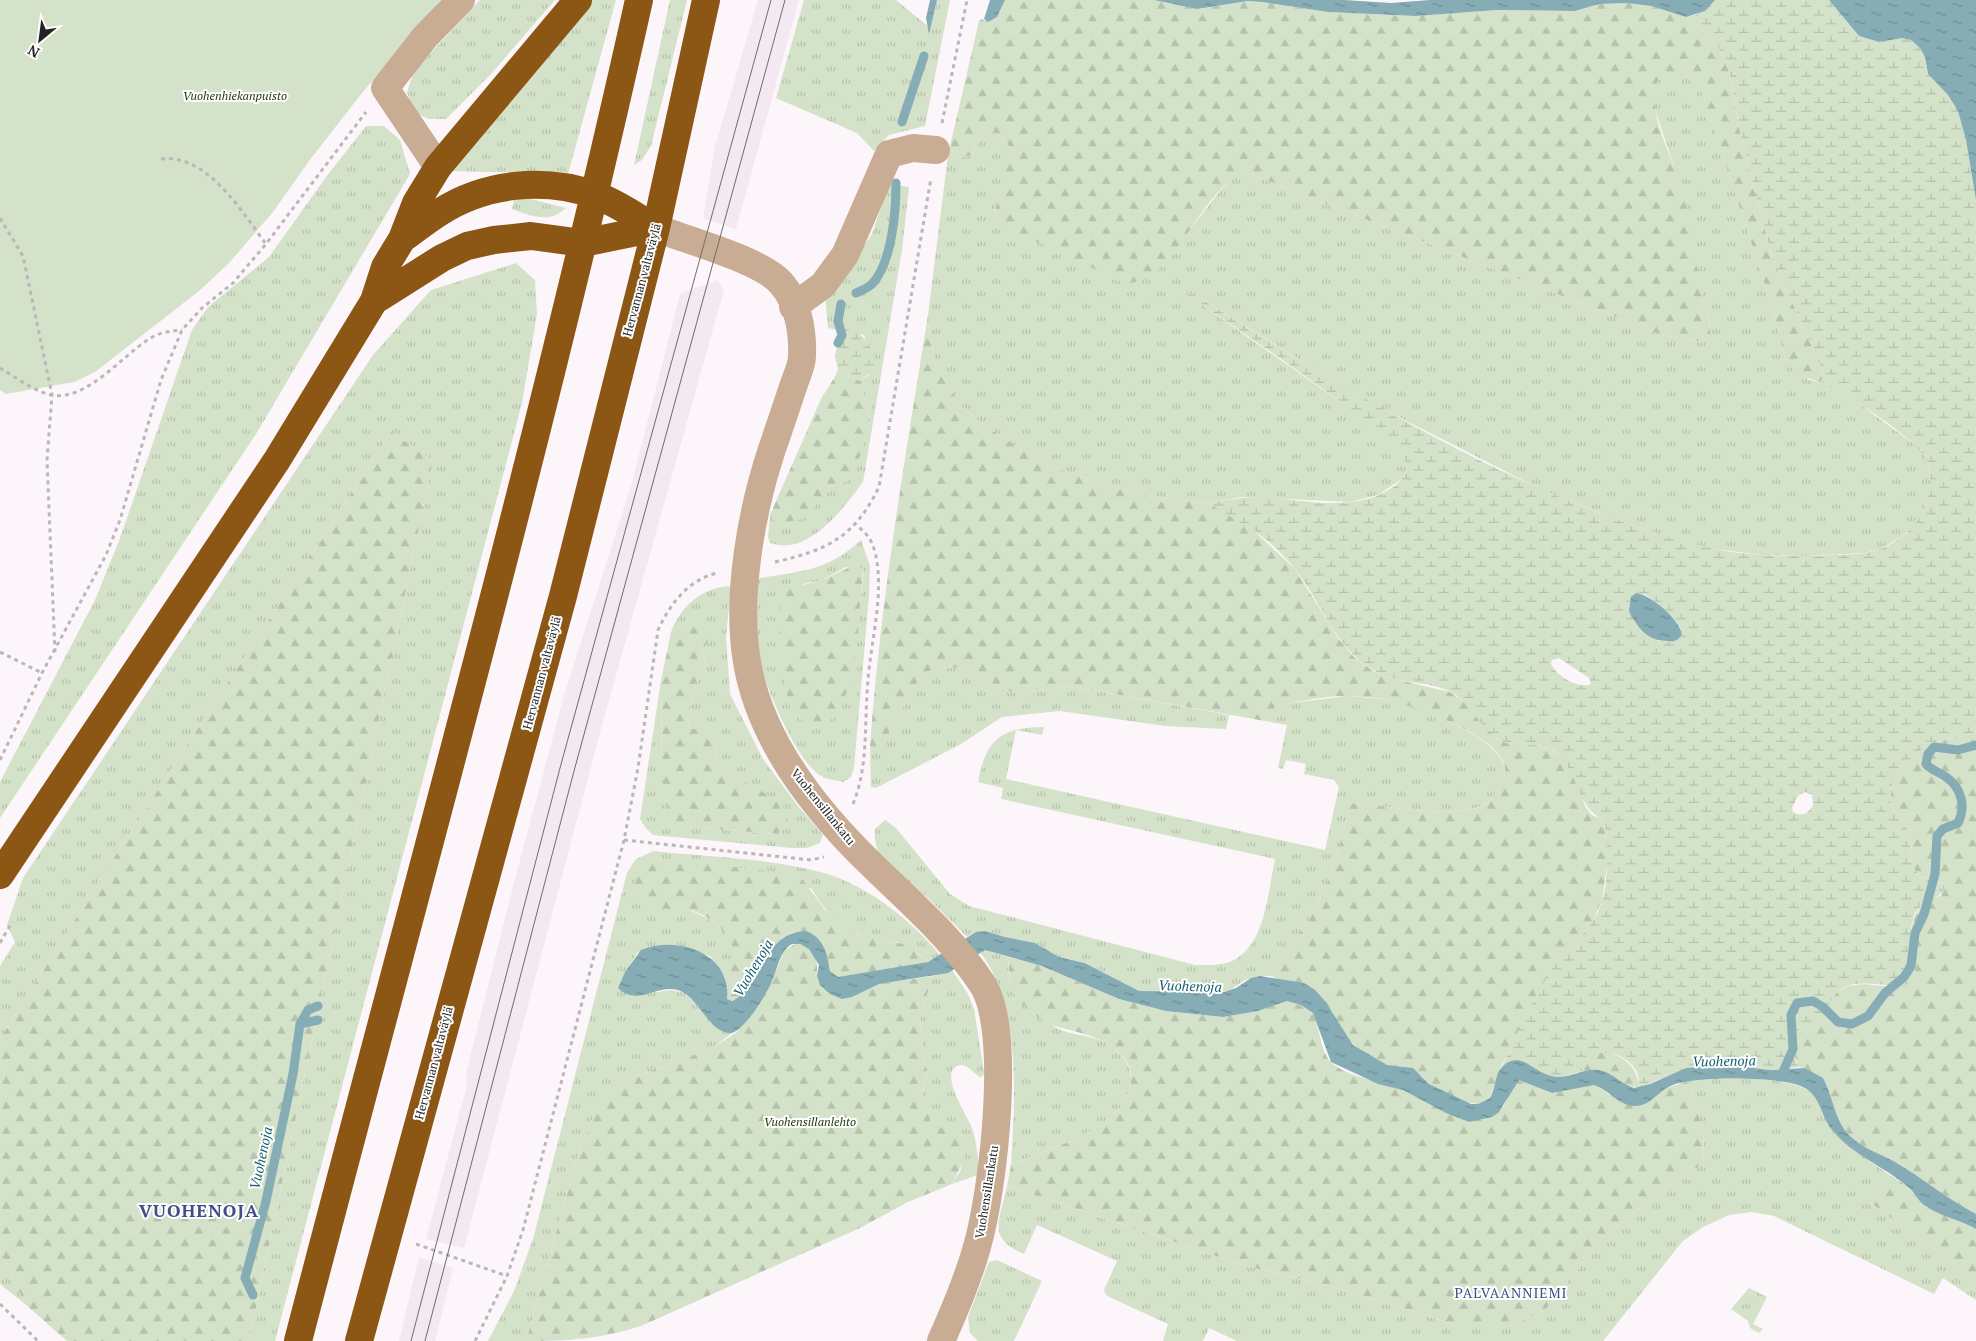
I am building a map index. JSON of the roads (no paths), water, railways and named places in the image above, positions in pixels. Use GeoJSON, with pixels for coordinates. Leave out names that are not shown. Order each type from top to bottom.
{"type":"FeatureCollection","features":[{"type":"Feature","properties":{"kind":"highway"},"geometry":{"type":"LineString","coordinates":[[0,875],[276,460],[374,301],[385,268],[402,239],[416,202],[438,167],[578,0]]}},
{"type":"Feature","properties":{"kind":"highway"},"geometry":{"type":"LineString","coordinates":[[298,1341],[498,579],[595,195],[639,0]]}},
{"type":"Feature","properties":{"kind":"highway","name":"Hervannan valtaväylä"},"geometry":{"type":"LineString","coordinates":[[359,1341],[562,596],[656,228],[706,0]]}},
{"type":"Feature","properties":{"kind":"highway"},"geometry":{"type":"LineString","coordinates":[[402,239],[440,211],[477,194],[519,185],[552,186],[595,195],[656,228]]}},
{"type":"Feature","properties":{"kind":"highway"},"geometry":{"type":"LineString","coordinates":[[374,301],[442,258],[467,246],[494,240],[531,236],[583,243],[656,228]]}},
{"type":"Feature","properties":{"kind":"street"},"geometry":{"type":"LineString","coordinates":[[438,167],[385,88],[425,37],[461,0]]}},
{"type":"Feature","properties":{"kind":"street"},"geometry":{"type":"LineString","coordinates":[[793,307],[823,285],[845,255],[889,154],[913,148],[936,150]]}},
{"type":"Feature","properties":{"kind":"street","name":"Vuohensillankatu"},"geometry":{"type":"LineString","coordinates":[[656,228],[758,265],[781,283],[801,321],[802,360],[767,465],[749,548],[744,618],[747,663],[764,722],[797,779],[868,862],[933,924],[984,987],[995,1017],[998,1072],[995,1153],[978,1243],[946,1339]]}},
{"type":"Feature","properties":{"kind":"water"},"geometry":{"type":"Polygon","coordinates":[[[930,0],[937,0],[929,34],[926,18],[930,0]]]}},
{"type":"Feature","properties":{"kind":"water"},"geometry":{"type":"Polygon","coordinates":[[[990,0],[1005,0],[997,17],[988,22],[984,19],[990,0]]]}},
{"type":"Feature","properties":{"kind":"water"},"geometry":{"type":"Polygon","coordinates":[[[1154,0],[1344,0],[1391,3],[1430,0],[1715,0],[1705,11],[1686,17],[1651,6],[1627,3],[1599,4],[1575,11],[1497,10],[1416,16],[1328,12],[1248,1],[1197,9],[1154,0]]]}},
{"type":"Feature","properties":{"kind":"water"},"geometry":{"type":"Polygon","coordinates":[[[1829,0],[1976,0],[1976,200],[1966,140],[1958,111],[1948,95],[1928,74],[1925,57],[1920,48],[1911,40],[1902,38],[1879,42],[1859,36],[1829,0]]]}},
{"type":"Feature","properties":{"kind":"water"},"geometry":{"type":"Polygon","coordinates":[[[1636,593],[1657,603],[1671,615],[1682,635],[1673,641],[1654,639],[1644,632],[1629,611],[1631,597],[1636,593]]]}},
{"type":"Feature","properties":{"kind":"water"},"geometry":{"type":"Polygon","coordinates":[[[806,931],[821,942],[826,953],[830,971],[838,977],[928,962],[976,932],[985,931],[1035,943],[1059,957],[1085,963],[1139,991],[1224,992],[1236,988],[1251,978],[1260,976],[1304,983],[1315,990],[1325,1001],[1353,1045],[1387,1065],[1413,1068],[1429,1084],[1471,1104],[1478,1104],[1490,1098],[1500,1069],[1509,1062],[1516,1060],[1545,1074],[1557,1077],[1590,1070],[1603,1071],[1634,1088],[1650,1084],[1686,1068],[1730,1065],[1770,1070],[1805,1068],[1823,1078],[1843,1128],[1853,1139],[1864,1147],[1905,1168],[1976,1214],[1976,1229],[1924,1205],[1907,1186],[1859,1154],[1833,1131],[1812,1093],[1798,1085],[1787,1082],[1754,1079],[1716,1079],[1684,1082],[1668,1087],[1645,1104],[1634,1106],[1623,1103],[1594,1085],[1552,1093],[1519,1080],[1499,1112],[1492,1117],[1469,1122],[1446,1113],[1403,1090],[1378,1084],[1331,1062],[1313,1013],[1301,1005],[1287,1001],[1258,1011],[1223,1017],[1166,1011],[1119,999],[1042,966],[985,950],[948,973],[879,984],[852,997],[842,999],[830,994],[820,985],[817,976],[819,965],[809,949],[800,944],[792,944],[784,951],[769,987],[755,1010],[743,1025],[732,1033],[724,1032],[717,1028],[686,994],[678,990],[670,989],[632,995],[618,988],[625,972],[641,950],[655,946],[670,945],[685,947],[711,959],[721,970],[726,983],[727,999],[732,1001],[752,983],[780,940],[791,934],[806,931]]]}},
{"type":"Feature","properties":{"kind":"waterway"},"geometry":{"type":"LineString","coordinates":[[902,122],[924,56]]}},
{"type":"Feature","properties":{"kind":"waterway"},"geometry":{"type":"LineString","coordinates":[[856,293],[873,283],[885,262],[894,222],[896,183]]}},
{"type":"Feature","properties":{"kind":"waterway"},"geometry":{"type":"LineString","coordinates":[[838,343],[842,335],[838,321],[841,304]]}},
{"type":"Feature","properties":{"kind":"waterway"},"geometry":{"type":"LineString","coordinates":[[1782,1074],[1793,1049],[1791,1015],[1797,1003],[1813,1001],[1823,1007],[1838,1022],[1852,1024],[1868,1016],[1885,993],[1904,977],[1911,966],[1915,933],[1924,914],[1935,874],[1937,836],[1943,829],[1958,823],[1962,811],[1959,792],[1951,781],[1926,764],[1928,754],[1934,747],[1958,750],[1976,745]]}},
{"type":"Feature","properties":{"kind":"waterway","name":"Vuohenoja"},"geometry":{"type":"LineString","coordinates":[[300,1024],[308,1010],[318,1006]]}},
{"type":"Feature","properties":{"kind":"waterway","name":"Vuohenoja"},"geometry":{"type":"LineString","coordinates":[[253,1295],[245,1278],[266,1201],[293,1074],[300,1024],[318,1020]]}},
{"type":"Feature","properties":{"kind":"tram line"},"geometry":{"type":"LineString","coordinates":[[411,1341],[560,768],[771,0]]}},
{"type":"Feature","properties":{"kind":"tram line"},"geometry":{"type":"LineString","coordinates":[[425,1341],[574,771],[785,0]]}},
{"type":"Feature","properties":{"kind":"district","name":"VUOHENOJA"},"geometry":{"type":"Point","coordinates":[199,1211]}},
{"type":"Feature","properties":{"kind":"district","name":"PALVAANNIEMI"},"geometry":{"type":"Point","coordinates":[1511,1293]}},
{"type":"Feature","properties":{"kind":"park label","name":"Vuohenhiekanpuisto"},"geometry":{"type":"Point","coordinates":[235,96]}},
{"type":"Feature","properties":{"kind":"park label","name":"Vuohensillanlehto"},"geometry":{"type":"Point","coordinates":[810,1122]}}]}
